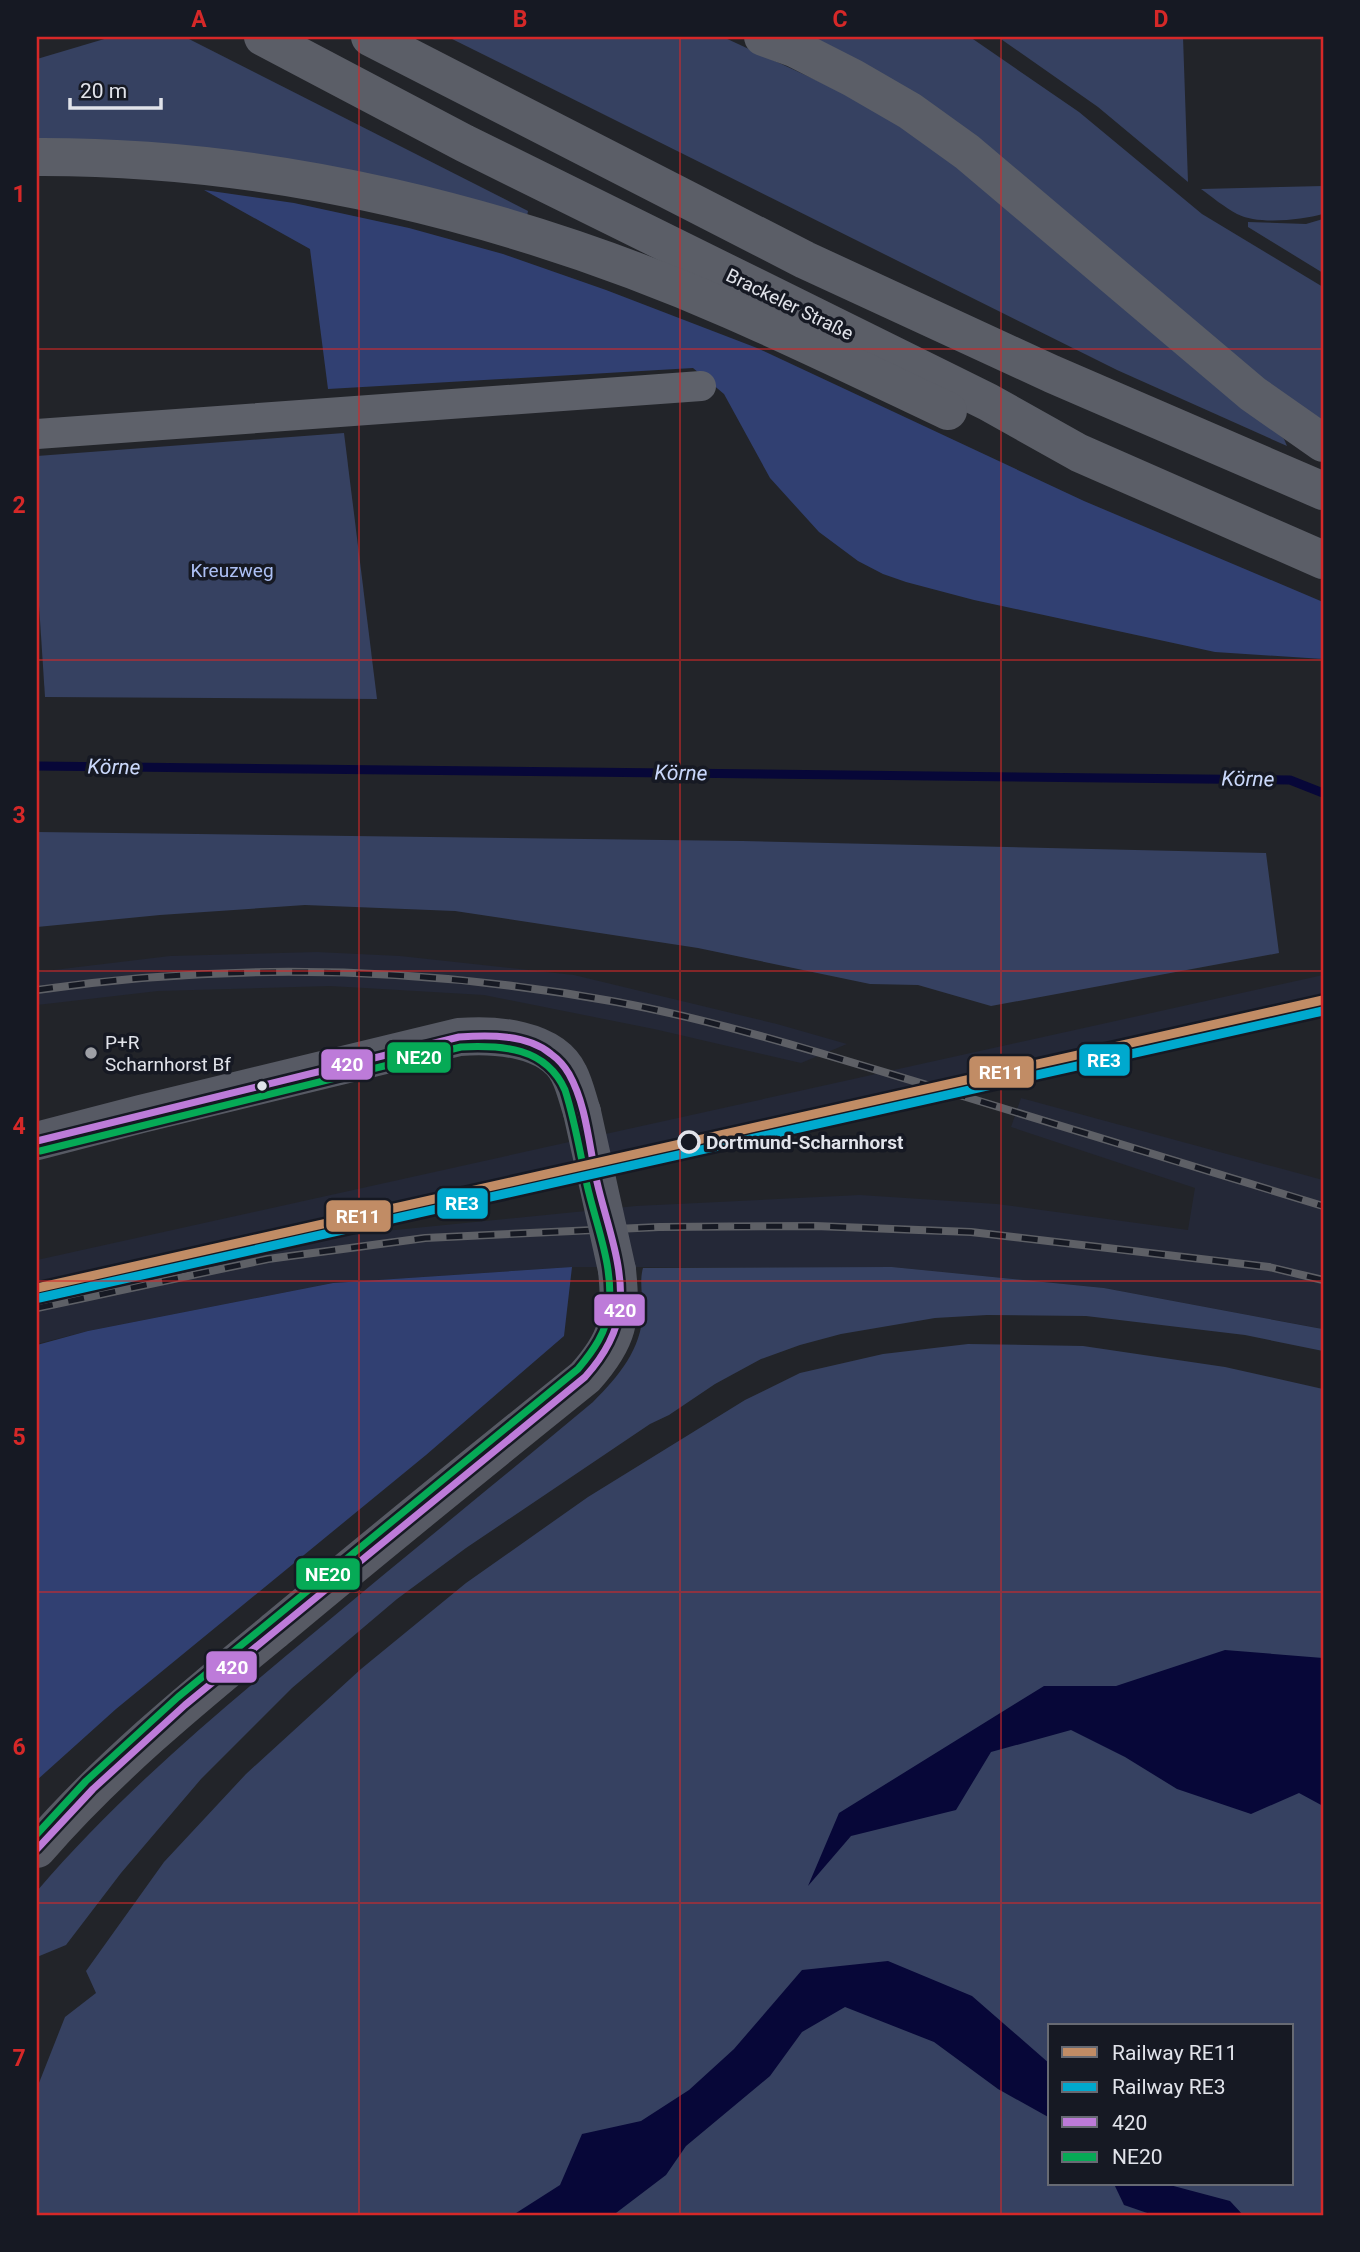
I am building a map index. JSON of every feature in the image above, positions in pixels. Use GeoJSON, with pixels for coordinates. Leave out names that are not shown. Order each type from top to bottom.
{"type":"FeatureCollection","features":[{"type":"Feature","properties":{"kind":"highway","name":"Brackeler Straße"},"geometry":{"type":"LineString","coordinates":[[262,37],[464,143],[988,402],[1079,453],[1323,560]]}},
{"type":"Feature","properties":{"kind":"highway"},"geometry":{"type":"LineString","coordinates":[[370,37],[805,260],[1052,374],[1323,491]]}},
{"type":"Feature","properties":{"kind":"highway"},"geometry":{"type":"LineString","coordinates":[[763,37],[796,49],[852,78],[910,111],[967,152],[1253,394],[1323,443]]}},
{"type":"Feature","properties":{"kind":"highway"},"geometry":{"type":"LineString","coordinates":[[37,157],[92,157],[200,165],[283,176],[458,213],[595,257],[729,309],[979,426],[1079,453]]}},
{"type":"Feature","properties":{"kind":"main road"},"geometry":{"type":"LineString","coordinates":[[37,1141],[459,1037],[516,1038],[548,1052],[568,1072],[582,1112],[617,1270],[621,1305],[615,1332],[602,1358],[585,1377],[185,1704],[65,1817],[37,1849]]}},
{"type":"Feature","properties":{"kind":"street"},"geometry":{"type":"LineString","coordinates":[[37,434],[701,386]]}},
{"type":"Feature","properties":{"kind":"shaded area"},"geometry":{"type":"Polygon","coordinates":[[[204,190],[294,203],[409,228],[503,254],[757,348],[1084,501],[1323,602],[1323,659],[1215,652],[974,600],[883,574],[858,561],[819,532],[770,478],[724,394],[693,368],[328,389],[310,249],[204,190]]]}},
{"type":"Feature","properties":{"kind":"shaded area"},"geometry":{"type":"Polygon","coordinates":[[[317,952],[400,956],[574,975],[777,1024],[847,1044],[801,1063],[654,1029],[484,995],[330,986],[158,991],[37,1005],[37,972],[170,956],[317,952]]]}},
{"type":"Feature","properties":{"kind":"shaded area"},"geometry":{"type":"Polygon","coordinates":[[[1323,975],[1323,1009],[305,1239],[636,1206],[860,1195],[997,1204],[1188,1230],[1195,1188],[1011,1127],[1021,1098],[1323,1180],[1323,1329],[1104,1288],[892,1267],[572,1267],[333,1283],[88,1331],[37,1344],[37,1260],[1323,975]]]}},
{"type":"Feature","properties":{"kind":"shaded area"},"geometry":{"type":"Polygon","coordinates":[[[572,1267],[564,1336],[426,1455],[116,1709],[37,1780],[37,1345],[88,1331],[333,1283],[572,1267]]]}},
{"type":"Feature","properties":{"kind":"shaded area"},"geometry":{"type":"Polygon","coordinates":[[[1225,1650],[1323,1658],[1323,1806],[1299,1793],[1251,1814],[1177,1789],[1125,1757],[1071,1730],[991,1752],[956,1810],[851,1836],[808,1886],[839,1813],[1044,1686],[1116,1686],[1225,1650]]]}},
{"type":"Feature","properties":{"kind":"shaded area"},"geometry":{"type":"Polygon","coordinates":[[[888,1961],[972,1996],[1048,2062],[1048,2117],[998,2089],[934,2042],[845,2007],[802,2032],[770,2076],[686,2146],[666,2175],[616,2213],[513,2215],[560,2185],[582,2134],[641,2121],[689,2090],[734,2049],[802,1970],[888,1961]]]}},
{"type":"Feature","properties":{"kind":"shaded area"},"geometry":{"type":"Polygon","coordinates":[[[1115,2186],[1174,2186],[1230,2201],[1243,2215],[1153,2215],[1124,2205],[1115,2186]]]}},
{"type":"Feature","properties":{"kind":"green space"},"geometry":{"type":"Polygon","coordinates":[[[111,37],[185,37],[528,211],[527,216],[37,141],[37,59],[111,37]]]}},
{"type":"Feature","properties":{"kind":"green space"},"geometry":{"type":"Polygon","coordinates":[[[448,37],[723,37],[857,99],[943,153],[1284,439],[1287,446],[1117,370],[448,37]]]}},
{"type":"Feature","properties":{"kind":"green space"},"geometry":{"type":"Polygon","coordinates":[[[810,37],[970,37],[1079,112],[1202,214],[1323,287],[1323,426],[810,37]]]}},
{"type":"Feature","properties":{"kind":"green space"},"geometry":{"type":"Polygon","coordinates":[[[998,37],[1183,37],[1188,182],[1098,107],[998,37]]]}},
{"type":"Feature","properties":{"kind":"green space"},"geometry":{"type":"Polygon","coordinates":[[[1323,186],[1323,214],[1280,220],[1256,219],[1237,214],[1201,189],[1323,186]]]}},
{"type":"Feature","properties":{"kind":"green space"},"geometry":{"type":"Polygon","coordinates":[[[1323,219],[1323,273],[1248,227],[1248,222],[1306,224],[1323,219]]]}},
{"type":"Feature","properties":{"kind":"green space","name":"Kreuzweg"},"geometry":{"type":"Polygon","coordinates":[[[344,433],[377,699],[45,697],[37,574],[37,456],[344,433]]]}},
{"type":"Feature","properties":{"kind":"green space"},"geometry":{"type":"Polygon","coordinates":[[[37,832],[742,841],[1266,853],[1279,953],[991,1006],[918,985],[870,984],[698,948],[455,911],[305,905],[37,927],[37,832]]]}},
{"type":"Feature","properties":{"kind":"green space"},"geometry":{"type":"Polygon","coordinates":[[[892,1267],[1104,1288],[1323,1329],[1323,1351],[1245,1335],[1086,1316],[987,1315],[935,1318],[841,1334],[761,1359],[650,1424],[466,1548],[397,1599],[292,1688],[201,1779],[121,1873],[66,1945],[37,1957],[37,1891],[136,1787],[206,1723],[593,1402],[612,1382],[627,1361],[638,1338],[643,1312],[643,1268],[892,1267]]]}},
{"type":"Feature","properties":{"kind":"green space"},"geometry":{"type":"Polygon","coordinates":[[[968,1344],[1083,1346],[1225,1367],[1323,1389],[1323,2215],[37,2215],[37,2088],[65,2017],[96,1993],[86,1971],[164,1862],[246,1774],[361,1669],[466,1583],[588,1497],[745,1400],[800,1373],[883,1354],[968,1344]]]}},
{"type":"Feature","properties":{"kind":"waterway","name":"Körne"},"geometry":{"type":"LineString","coordinates":[[37,766],[1290,780],[1323,793]]}},
{"type":"Feature","properties":{"kind":"railway"},"geometry":{"type":"LineString","coordinates":[[37,990],[182,975],[327,972],[473,981],[617,1002],[696,1019],[814,1051],[1323,1206]]}},
{"type":"Feature","properties":{"kind":"railway"},"geometry":{"type":"LineString","coordinates":[[37,1308],[268,1259],[425,1238],[659,1227],[815,1226],[971,1232],[1269,1267],[1323,1280]]}},
{"type":"Feature","properties":{"kind":"rail line","name":"RE11"},"geometry":{"type":"LineString","coordinates":[[37,1288],[1323,1000]]}},
{"type":"Feature","properties":{"kind":"rail line","name":"RE3"},"geometry":{"type":"LineString","coordinates":[[39,1298],[1323,1011]]}},
{"type":"Feature","properties":{"kind":"transit line","name":"420"},"geometry":{"type":"LineString","coordinates":[[37,1141],[459,1037],[495,1036],[519,1039],[541,1047],[554,1056],[575,1086],[584,1113],[621,1291],[620,1307],[612,1336],[585,1377],[185,1705],[93,1789],[37,1849]]}},
{"type":"Feature","properties":{"kind":"transit line","name":"NE20"},"geometry":{"type":"LineString","coordinates":[[37,1834],[86,1781],[178,1697],[578,1369],[602,1333],[608,1317],[610,1293],[603,1246],[565,1090],[557,1076],[535,1057],[507,1048],[461,1047],[40,1151]]}},
{"type":"Feature","properties":{"kind":"place","name":"P+R Scharnhorst Bf"},"geometry":{"type":"Point","coordinates":[91,1053]}},
{"type":"Feature","properties":{"kind":"place","name":"Dortmund-Scharnhorst"},"geometry":{"type":"Point","coordinates":[689,1142]}}]}
